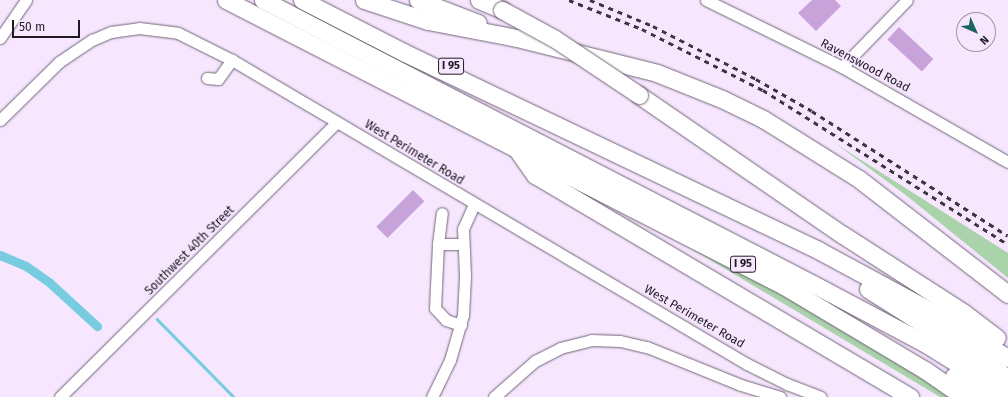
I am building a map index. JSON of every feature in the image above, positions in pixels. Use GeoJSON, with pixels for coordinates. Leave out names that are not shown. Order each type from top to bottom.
{"type":"FeatureCollection","features":[{"type":"Feature","properties":{"kind":"highway","name":"I 95"},"geometry":{"type":"LineString","coordinates":[[226,0],[514,146],[784,286],[925,370],[964,397]]}},
{"type":"Feature","properties":{"kind":"highway"},"geometry":{"type":"LineString","coordinates":[[263,0],[813,284],[926,344],[1008,395]]}},
{"type":"Feature","properties":{"kind":"highway"},"geometry":{"type":"LineString","coordinates":[[302,0],[403,52],[756,220],[931,311],[1008,358]]}},
{"type":"Feature","properties":{"kind":"highway","name":"I 95"},"geometry":{"type":"LineString","coordinates":[[318,0],[584,132],[841,253],[1002,342]]}},
{"type":"Feature","properties":{"kind":"highway"},"geometry":{"type":"LineString","coordinates":[[364,0],[428,21],[517,38],[657,73],[763,119],[859,179],[1008,294]]}},
{"type":"Feature","properties":{"kind":"highway"},"geometry":{"type":"LineString","coordinates":[[418,0],[517,38]]}},
{"type":"Feature","properties":{"kind":"highway"},"geometry":{"type":"LineString","coordinates":[[479,0],[502,10],[555,39],[843,235],[964,313],[1002,342]]}},
{"type":"Feature","properties":{"kind":"highway"},"geometry":{"type":"LineString","coordinates":[[514,146],[535,175],[910,397]]}},
{"type":"Feature","properties":{"kind":"highway"},"geometry":{"type":"LineString","coordinates":[[756,220],[785,246],[874,292],[1008,378]]}},
{"type":"Feature","properties":{"kind":"highway"},"geometry":{"type":"LineString","coordinates":[[813,284],[986,397]]}},
{"type":"Feature","properties":{"kind":"street"},"geometry":{"type":"LineString","coordinates":[[0,38],[26,0]]}},
{"type":"Feature","properties":{"kind":"street"},"geometry":{"type":"LineString","coordinates":[[842,67],[907,0]]}},
{"type":"Feature","properties":{"kind":"street","name":"Ravenswood Road"},"geometry":{"type":"LineString","coordinates":[[711,1],[842,67],[1008,162]]}},
{"type":"Feature","properties":{"kind":"street","name":"West Perimeter Road"},"geometry":{"type":"LineString","coordinates":[[0,120],[66,55],[87,42],[111,32],[139,28],[168,30],[186,36],[232,60],[474,204],[761,371],[822,397]]}},
{"type":"Feature","properties":{"kind":"street"},"geometry":{"type":"LineString","coordinates":[[207,78],[218,79],[232,60]]}},
{"type":"Feature","properties":{"kind":"street","name":"Southwest 40th Street"},"geometry":{"type":"LineString","coordinates":[[60,397],[337,122]]}},
{"type":"Feature","properties":{"kind":"street"},"geometry":{"type":"LineString","coordinates":[[432,397],[450,360],[461,325],[465,290],[463,244],[464,224],[474,204]]}},
{"type":"Feature","properties":{"kind":"street"},"geometry":{"type":"LineString","coordinates":[[442,213],[438,244],[435,308],[446,320],[461,325]]}},
{"type":"Feature","properties":{"kind":"street"},"geometry":{"type":"LineString","coordinates":[[438,244],[463,244]]}},
{"type":"Feature","properties":{"kind":"street"},"geometry":{"type":"LineString","coordinates":[[494,397],[535,361],[560,348],[591,340],[620,341],[647,347],[741,385],[780,397]]}},
{"type":"Feature","properties":{"kind":"green space"},"geometry":{"type":"Polygon","coordinates":[[[836,144],[1008,253],[1008,278],[907,196],[836,144]]]}},
{"type":"Feature","properties":{"kind":"green space"},"geometry":{"type":"Polygon","coordinates":[[[670,236],[742,267],[959,397],[940,397],[670,236]]]}},
{"type":"Feature","properties":{"kind":"building"},"geometry":{"type":"Polygon","coordinates":[[[812,0],[835,0],[841,6],[816,31],[798,13],[812,0]]]}},
{"type":"Feature","properties":{"kind":"building"},"geometry":{"type":"Polygon","coordinates":[[[899,27],[933,59],[922,71],[887,39],[899,27]]]}},
{"type":"Feature","properties":{"kind":"building"},"geometry":{"type":"Polygon","coordinates":[[[413,190],[424,201],[388,238],[376,227],[413,190]]]}},
{"type":"Feature","properties":{"kind":"waterway"},"geometry":{"type":"LineString","coordinates":[[0,255],[26,266],[50,283],[97,326]]}},
{"type":"Feature","properties":{"kind":"waterway"},"geometry":{"type":"LineString","coordinates":[[157,319],[234,397]]}},
{"type":"Feature","properties":{"kind":"railway"},"geometry":{"type":"LineString","coordinates":[[569,0],[642,29],[763,90],[1008,244]]}},
{"type":"Feature","properties":{"kind":"railway"},"geometry":{"type":"LineString","coordinates":[[590,0],[653,26],[756,79],[812,111],[1008,236]]}}]}
